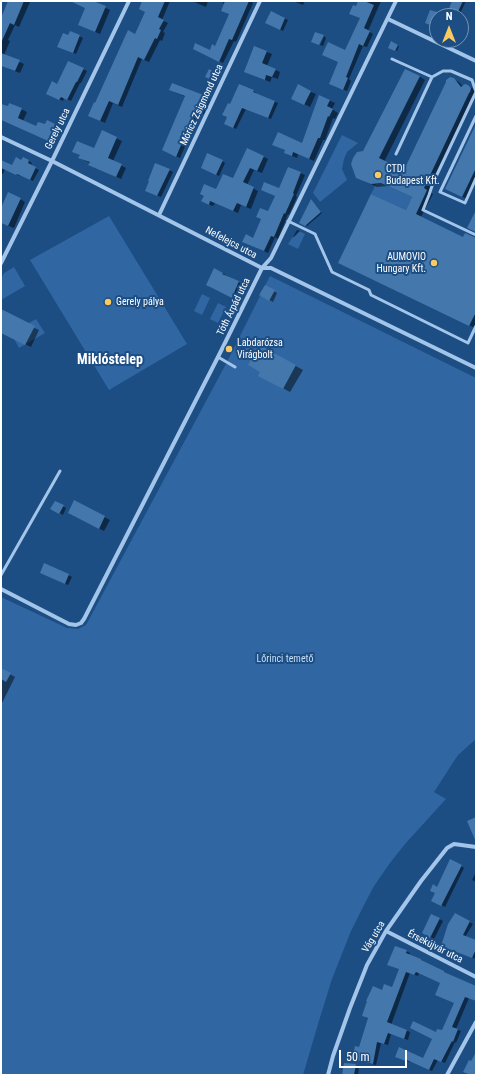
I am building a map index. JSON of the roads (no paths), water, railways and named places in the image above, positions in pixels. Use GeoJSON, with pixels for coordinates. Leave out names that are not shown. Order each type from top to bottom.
{"type":"FeatureCollection","features":[{"type":"Feature","properties":{"kind":"street","name":"Gerely utca"},"geometry":{"type":"LineString","coordinates":[[1,263],[129,1]]}},
{"type":"Feature","properties":{"kind":"street","name":"Móricz Zsigmond utca"},"geometry":{"type":"LineString","coordinates":[[159,215],[260,1]]}},
{"type":"Feature","properties":{"kind":"street","name":"Tóth Árpád utca"},"geometry":{"type":"LineString","coordinates":[[1,589],[69,624],[76,625],[81,623],[84,619],[262,268],[270,258],[396,1]]}},
{"type":"Feature","properties":{"kind":"street"},"geometry":{"type":"LineString","coordinates":[[388,19],[476,61]]}},
{"type":"Feature","properties":{"kind":"street","name":"Nefelejcs utca"},"geometry":{"type":"LineString","coordinates":[[1,137],[52,161],[262,268],[271,268],[476,368]]}},
{"type":"Feature","properties":{"kind":"street","name":"Vág utca"},"geometry":{"type":"LineString","coordinates":[[328,1075],[340,1035],[364,972],[386,931],[421,881],[447,848],[454,844],[476,847]]}},
{"type":"Feature","properties":{"kind":"street","name":"Érsekújvár utca"},"geometry":{"type":"LineString","coordinates":[[386,931],[476,977]]}},
{"type":"Feature","properties":{"kind":"street"},"geometry":{"type":"LineString","coordinates":[[447,1075],[476,1022]]}},
{"type":"Feature","properties":{"kind":"lane"},"geometry":{"type":"LineString","coordinates":[[392,59],[432,77]]}},
{"type":"Feature","properties":{"kind":"lane"},"geometry":{"type":"LineString","coordinates":[[396,154],[432,77],[443,71],[451,71],[472,80],[476,92],[433,183],[430,195],[423,210],[476,235]]}},
{"type":"Feature","properties":{"kind":"lane"},"geometry":{"type":"LineString","coordinates":[[476,116],[440,192],[465,203],[476,178]]}},
{"type":"Feature","properties":{"kind":"lane"},"geometry":{"type":"LineString","coordinates":[[288,221],[315,234],[332,272],[369,290],[371,295],[468,343],[476,326]]}},
{"type":"Feature","properties":{"kind":"lane"},"geometry":{"type":"LineString","coordinates":[[218,357],[236,367]]}},
{"type":"Feature","properties":{"kind":"lane"},"geometry":{"type":"LineString","coordinates":[[1,575],[60,471]]}},
{"type":"Feature","properties":{"kind":"place","name":"CTDI Budapest Kft."},"geometry":{"type":"Point","coordinates":[378,175]}},
{"type":"Feature","properties":{"kind":"place","name":"AUMOVIO Hungary Kft."},"geometry":{"type":"Point","coordinates":[434,263]}},
{"type":"Feature","properties":{"kind":"place","name":"Gerely pálya"},"geometry":{"type":"Point","coordinates":[108,302]}},
{"type":"Feature","properties":{"kind":"place","name":"Labdarózsa Virágbolt"},"geometry":{"type":"Point","coordinates":[229,349]}},
{"type":"Feature","properties":{"kind":"district","name":"Miklóstelep"},"geometry":{"type":"Point","coordinates":[110,360]}},
{"type":"Feature","properties":{"kind":"park label","name":"Lőrinci temető"},"geometry":{"type":"Point","coordinates":[285,659]}}]}
